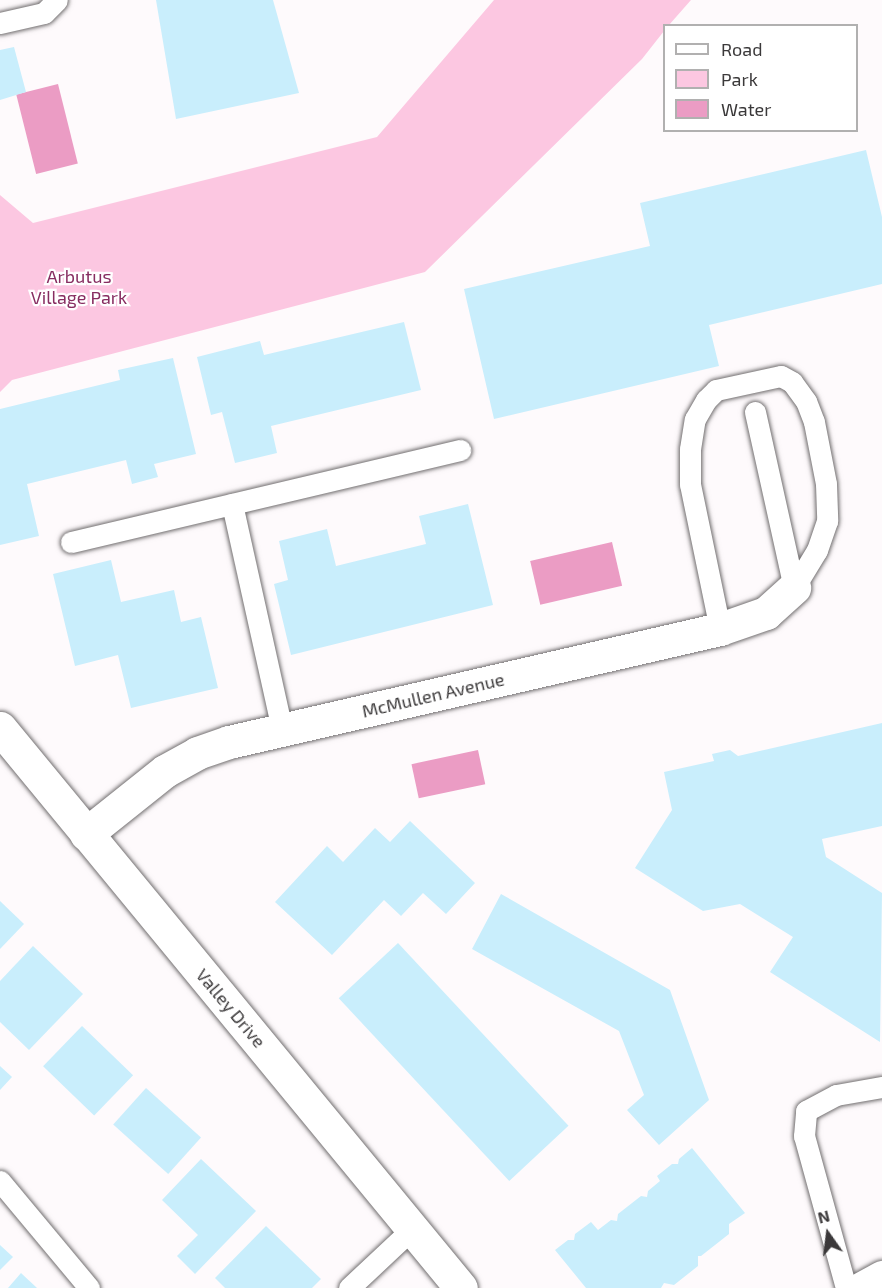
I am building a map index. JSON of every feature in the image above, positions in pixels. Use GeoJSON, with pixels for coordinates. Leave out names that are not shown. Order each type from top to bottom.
{"type":"FeatureCollection","features":[{"type":"Feature","properties":{"kind":"street","name":"McMullen Avenue"},"geometry":{"type":"LineString","coordinates":[[86,834],[165,771],[197,753],[228,742],[720,629],[766,613],[794,588]]}},
{"type":"Feature","properties":{"kind":"street","name":"Valley Drive"},"geometry":{"type":"LineString","coordinates":[[3,737],[414,1227],[461,1288]]}},
{"type":"Feature","properties":{"kind":"street"},"geometry":{"type":"LineString","coordinates":[[862,1288],[882,1277]]}},
{"type":"Feature","properties":{"kind":"lane"},"geometry":{"type":"LineString","coordinates":[[0,24],[44,13],[57,0]]}},
{"type":"Feature","properties":{"kind":"lane"},"geometry":{"type":"LineString","coordinates":[[720,629],[690,484],[690,449],[694,419],[706,400],[716,390],[781,376],[792,382],[806,401],[814,422],[826,484],[827,521],[817,550],[794,588]]}},
{"type":"Feature","properties":{"kind":"lane"},"geometry":{"type":"LineString","coordinates":[[755,412],[794,588]]}},
{"type":"Feature","properties":{"kind":"lane"},"geometry":{"type":"LineString","coordinates":[[71,542],[460,450]]}},
{"type":"Feature","properties":{"kind":"lane"},"geometry":{"type":"LineString","coordinates":[[232,504],[282,729]]}},
{"type":"Feature","properties":{"kind":"lane"},"geometry":{"type":"LineString","coordinates":[[846,1288],[804,1136],[806,1111],[837,1095],[882,1087]]}},
{"type":"Feature","properties":{"kind":"lane"},"geometry":{"type":"LineString","coordinates":[[0,1181],[89,1288]]}},
{"type":"Feature","properties":{"kind":"lane"},"geometry":{"type":"LineString","coordinates":[[349,1288],[414,1227]]}},
{"type":"Feature","properties":{"kind":"green space","name":"Arbutus Village Park"},"geometry":{"type":"Polygon","coordinates":[[[494,0],[691,0],[670,24],[663,24],[663,32],[642,59],[425,272],[12,380],[0,392],[0,195],[33,223],[377,137],[494,0]]]}},
{"type":"Feature","properties":{"kind":"water"},"geometry":{"type":"Polygon","coordinates":[[[58,84],[78,164],[36,174],[16,94],[58,84]]]}},
{"type":"Feature","properties":{"kind":"water"},"geometry":{"type":"Polygon","coordinates":[[[612,542],[622,586],[540,605],[530,561],[612,542]]]}},
{"type":"Feature","properties":{"kind":"water"},"geometry":{"type":"Polygon","coordinates":[[[478,750],[485,784],[419,798],[411,764],[478,750]]]}},
{"type":"Feature","properties":{"kind":"building"},"geometry":{"type":"Polygon","coordinates":[[[156,0],[273,0],[299,93],[176,119],[156,0]]]}},
{"type":"Feature","properties":{"kind":"building"},"geometry":{"type":"Polygon","coordinates":[[[14,47],[26,92],[0,100],[0,50],[14,47]]]}},
{"type":"Feature","properties":{"kind":"building"},"geometry":{"type":"Polygon","coordinates":[[[866,150],[882,217],[882,284],[709,325],[719,366],[494,419],[464,289],[650,246],[640,203],[866,150]]]}},
{"type":"Feature","properties":{"kind":"building"},"geometry":{"type":"Polygon","coordinates":[[[404,322],[421,390],[271,426],[277,453],[235,463],[222,412],[211,415],[197,357],[260,341],[264,355],[404,322]]]}},
{"type":"Feature","properties":{"kind":"building"},"geometry":{"type":"Polygon","coordinates":[[[173,358],[196,454],[154,464],[158,477],[132,484],[126,460],[27,484],[39,536],[0,545],[0,409],[120,380],[118,370],[173,358]]]}},
{"type":"Feature","properties":{"kind":"building"},"geometry":{"type":"Polygon","coordinates":[[[468,504],[493,605],[291,655],[274,584],[288,580],[279,541],[327,529],[336,566],[426,544],[419,516],[468,504]]]}},
{"type":"Feature","properties":{"kind":"building"},"geometry":{"type":"Polygon","coordinates":[[[111,560],[121,602],[174,590],[181,622],[201,617],[218,688],[131,708],[118,655],[75,666],[53,574],[111,560]]]}},
{"type":"Feature","properties":{"kind":"building"},"geometry":{"type":"Polygon","coordinates":[[[882,723],[882,826],[822,839],[826,857],[882,893],[880,1042],[770,972],[793,937],[740,904],[703,911],[635,868],[672,810],[664,772],[714,761],[712,754],[730,750],[738,756],[882,723]]]}},
{"type":"Feature","properties":{"kind":"building"},"geometry":{"type":"Polygon","coordinates":[[[410,821],[475,883],[446,914],[423,893],[401,916],[384,900],[332,955],[275,902],[327,846],[343,862],[375,828],[390,842],[410,821]]]}},
{"type":"Feature","properties":{"kind":"building"},"geometry":{"type":"Polygon","coordinates":[[[501,894],[670,990],[709,1100],[659,1145],[627,1110],[644,1095],[619,1031],[472,949],[501,894]]]}},
{"type":"Feature","properties":{"kind":"building"},"geometry":{"type":"Polygon","coordinates":[[[0,901],[24,924],[0,949],[0,901]]]}},
{"type":"Feature","properties":{"kind":"building"},"geometry":{"type":"Polygon","coordinates":[[[398,943],[568,1126],[509,1181],[339,998],[398,943]]]}},
{"type":"Feature","properties":{"kind":"building"},"geometry":{"type":"Polygon","coordinates":[[[33,946],[83,994],[29,1050],[0,1022],[0,981],[33,946]]]}},
{"type":"Feature","properties":{"kind":"building"},"geometry":{"type":"Polygon","coordinates":[[[82,1026],[133,1075],[94,1116],[43,1066],[82,1026]]]}},
{"type":"Feature","properties":{"kind":"building"},"geometry":{"type":"Polygon","coordinates":[[[0,1066],[12,1077],[0,1090],[0,1066]]]}},
{"type":"Feature","properties":{"kind":"building"},"geometry":{"type":"Polygon","coordinates":[[[146,1088],[201,1138],[168,1174],[113,1124],[146,1088]]]}},
{"type":"Feature","properties":{"kind":"building"},"geometry":{"type":"Polygon","coordinates":[[[692,1148],[745,1213],[729,1224],[729,1234],[698,1256],[698,1266],[674,1285],[664,1283],[661,1288],[586,1288],[555,1250],[568,1240],[574,1240],[575,1234],[591,1222],[598,1230],[611,1220],[617,1221],[618,1214],[641,1196],[647,1197],[648,1191],[660,1181],[657,1176],[672,1164],[678,1164],[679,1159],[692,1148]]]}},
{"type":"Feature","properties":{"kind":"building"},"geometry":{"type":"Polygon","coordinates":[[[201,1159],[256,1211],[195,1274],[177,1256],[198,1235],[162,1200],[201,1159]]]}},
{"type":"Feature","properties":{"kind":"building"},"geometry":{"type":"Polygon","coordinates":[[[266,1226],[321,1279],[312,1288],[225,1288],[215,1278],[266,1226]]]}},
{"type":"Feature","properties":{"kind":"building"},"geometry":{"type":"Polygon","coordinates":[[[0,1245],[13,1257],[0,1270],[0,1245]]]}},
{"type":"Feature","properties":{"kind":"building"},"geometry":{"type":"Polygon","coordinates":[[[21,1273],[37,1288],[8,1288],[21,1273]]]}}]}
